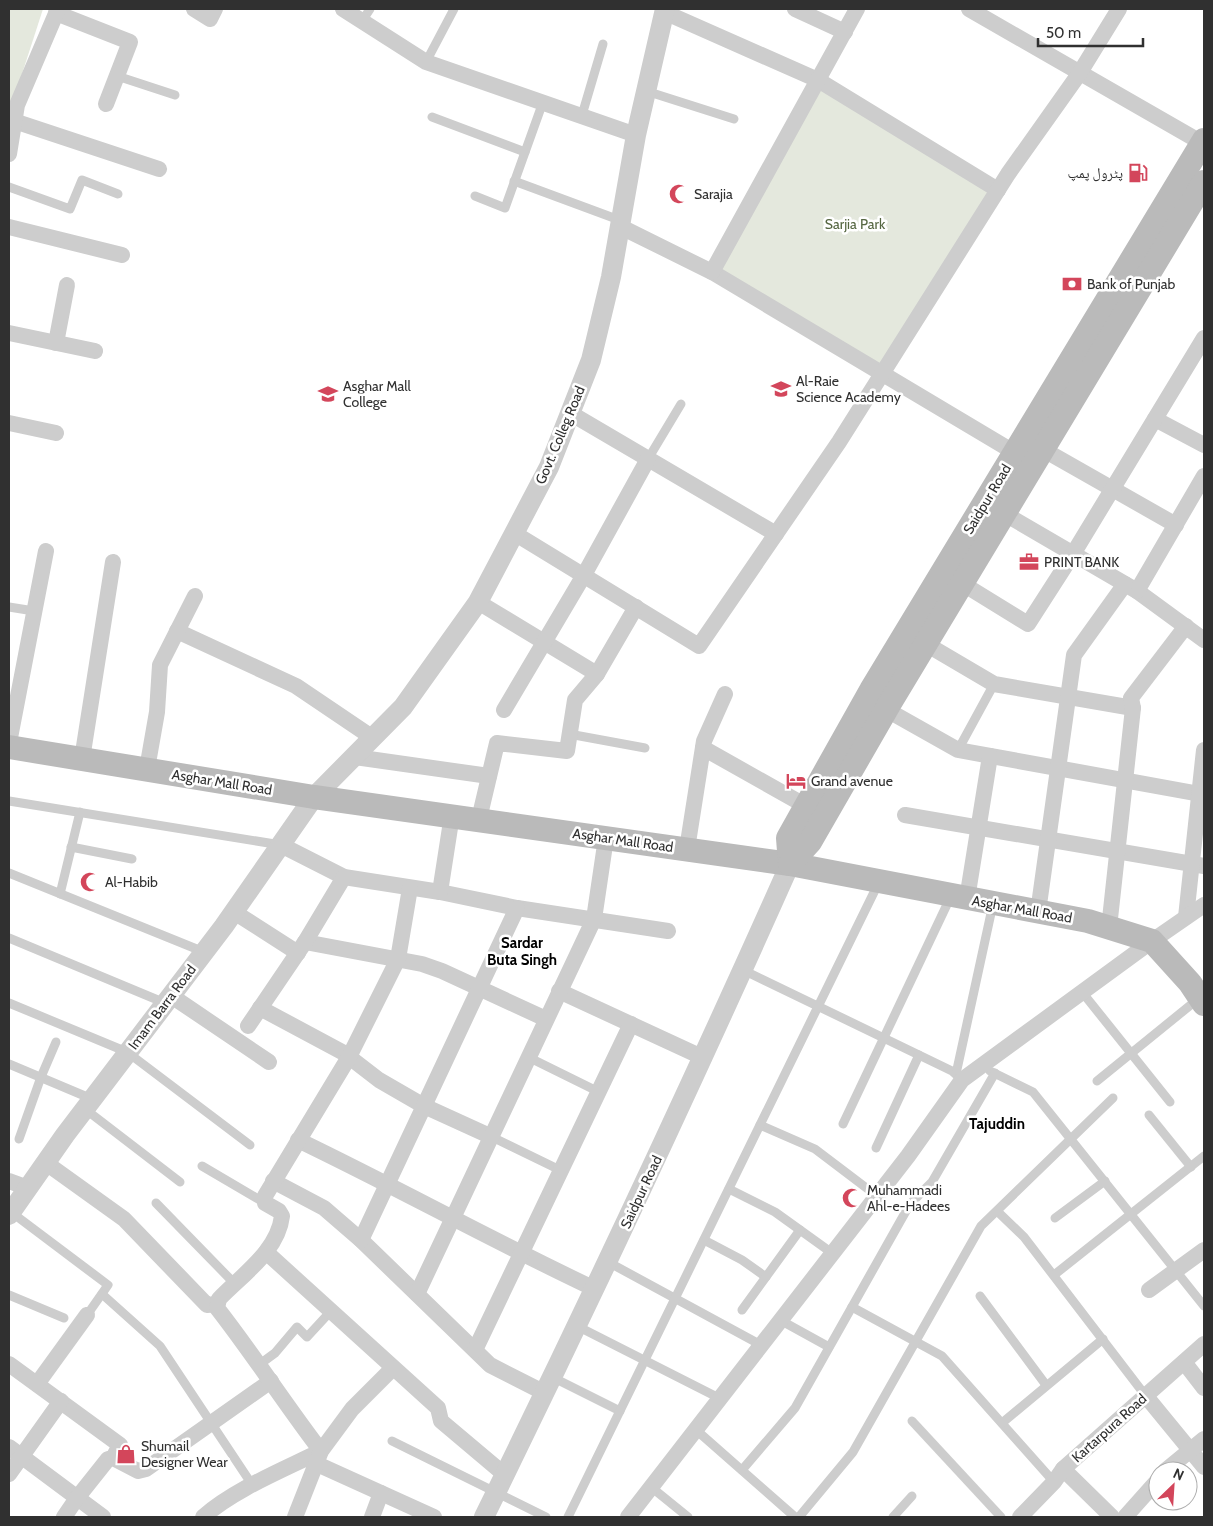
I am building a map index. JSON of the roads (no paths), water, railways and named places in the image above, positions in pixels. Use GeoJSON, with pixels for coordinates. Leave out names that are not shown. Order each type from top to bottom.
{"type":"FeatureCollection","features":[{"type":"Feature","properties":{"kind":"main road","name":"Saidpur Road"},"geometry":{"type":"LineString","coordinates":[[790,864],[810,842],[1005,514],[1031,455],[1204,142]]}},
{"type":"Feature","properties":{"kind":"main road","name":"Saidpur Road"},"geometry":{"type":"LineString","coordinates":[[790,864],[788,838],[871,690],[1031,455],[1204,182]]}},
{"type":"Feature","properties":{"kind":"main road","name":"Asghar Mall Road"},"geometry":{"type":"LineString","coordinates":[[9,745],[82,759],[314,797],[790,864],[1088,921],[1152,941]]}},
{"type":"Feature","properties":{"kind":"main road"},"geometry":{"type":"LineString","coordinates":[[1152,941],[1190,983],[1202,1000]]}},
{"type":"Feature","properties":{"kind":"street"},"geometry":{"type":"LineString","coordinates":[[194,9],[210,19],[215,9]]}},
{"type":"Feature","properties":{"kind":"street"},"geometry":{"type":"LineString","coordinates":[[343,9],[366,15],[426,62],[636,135]]}},
{"type":"Feature","properties":{"kind":"street"},"geometry":{"type":"LineString","coordinates":[[795,9],[844,32]]}},
{"type":"Feature","properties":{"kind":"street"},"geometry":{"type":"LineString","coordinates":[[712,272],[857,9]]}},
{"type":"Feature","properties":{"kind":"street"},"geometry":{"type":"LineString","coordinates":[[968,9],[1079,74],[1204,142]]}},
{"type":"Feature","properties":{"kind":"street"},"geometry":{"type":"LineString","coordinates":[[514,533],[699,646],[882,374],[998,190],[1079,74],[1119,9]]}},
{"type":"Feature","properties":{"kind":"street"},"geometry":{"type":"LineString","coordinates":[[665,10],[818,80],[998,190]]}},
{"type":"Feature","properties":{"kind":"street","name":"Govt. Colleg Road"},"geometry":{"type":"LineString","coordinates":[[314,797],[404,707],[478,602],[549,467],[591,360],[621,224],[636,135],[665,10]]}},
{"type":"Feature","properties":{"kind":"street"},"geometry":{"type":"LineString","coordinates":[[9,154],[17,105],[57,11],[130,42],[106,104]]}},
{"type":"Feature","properties":{"kind":"street"},"geometry":{"type":"LineString","coordinates":[[14,121],[159,169]]}},
{"type":"Feature","properties":{"kind":"street"},"geometry":{"type":"LineString","coordinates":[[621,224],[712,272],[882,374],[1031,455],[1113,489],[1176,525]]}},
{"type":"Feature","properties":{"kind":"street"},"geometry":{"type":"LineString","coordinates":[[9,227],[122,255]]}},
{"type":"Feature","properties":{"kind":"street"},"geometry":{"type":"LineString","coordinates":[[56,343],[67,285]]}},
{"type":"Feature","properties":{"kind":"street"},"geometry":{"type":"LineString","coordinates":[[9,333],[95,351]]}},
{"type":"Feature","properties":{"kind":"street"},"geometry":{"type":"LineString","coordinates":[[962,584],[1028,624],[1113,489],[1204,338]]}},
{"type":"Feature","properties":{"kind":"street"},"geometry":{"type":"LineString","coordinates":[[570,414],[776,534]]}},
{"type":"Feature","properties":{"kind":"street"},"geometry":{"type":"LineString","coordinates":[[1155,419],[1204,446]]}},
{"type":"Feature","properties":{"kind":"street"},"geometry":{"type":"LineString","coordinates":[[9,423],[56,432]]}},
{"type":"Feature","properties":{"kind":"street"},"geometry":{"type":"LineString","coordinates":[[504,710],[584,575],[648,459]]}},
{"type":"Feature","properties":{"kind":"street"},"geometry":{"type":"LineString","coordinates":[[1038,912],[1074,655],[1131,588],[1176,525],[1204,476]]}},
{"type":"Feature","properties":{"kind":"street"},"geometry":{"type":"LineString","coordinates":[[1005,514],[1131,588],[1204,640]]}},
{"type":"Feature","properties":{"kind":"street"},"geometry":{"type":"LineString","coordinates":[[9,745],[46,551]]}},
{"type":"Feature","properties":{"kind":"street"},"geometry":{"type":"LineString","coordinates":[[82,759],[113,562]]}},
{"type":"Feature","properties":{"kind":"street"},"geometry":{"type":"LineString","coordinates":[[147,769],[157,712],[160,665],[195,596]]}},
{"type":"Feature","properties":{"kind":"street"},"geometry":{"type":"LineString","coordinates":[[478,602],[597,674]]}},
{"type":"Feature","properties":{"kind":"street"},"geometry":{"type":"LineString","coordinates":[[479,819],[497,743],[567,751],[575,700],[597,674],[636,607]]}},
{"type":"Feature","properties":{"kind":"street"},"geometry":{"type":"LineString","coordinates":[[1109,928],[1133,708],[1131,698],[1186,626]]}},
{"type":"Feature","properties":{"kind":"street"},"geometry":{"type":"LineString","coordinates":[[177,631],[296,686],[373,738]]}},
{"type":"Feature","properties":{"kind":"street"},"geometry":{"type":"LineString","coordinates":[[926,644],[994,684],[1133,708]]}},
{"type":"Feature","properties":{"kind":"street"},"geometry":{"type":"LineString","coordinates":[[687,849],[703,748],[725,694]]}},
{"type":"Feature","properties":{"kind":"street"},"geometry":{"type":"LineString","coordinates":[[887,710],[958,750],[1200,794]]}},
{"type":"Feature","properties":{"kind":"street"},"geometry":{"type":"LineString","coordinates":[[703,748],[806,806]]}},
{"type":"Feature","properties":{"kind":"street"},"geometry":{"type":"LineString","coordinates":[[1186,917],[1198,865],[1200,794],[1204,750]]}},
{"type":"Feature","properties":{"kind":"street"},"geometry":{"type":"LineString","coordinates":[[959,897],[979,827],[990,756]]}},
{"type":"Feature","properties":{"kind":"street"},"geometry":{"type":"LineString","coordinates":[[354,757],[489,776]]}},
{"type":"Feature","properties":{"kind":"street","name":"Imam Barra Road"},"geometry":{"type":"LineString","coordinates":[[10,1214],[127,1052],[234,912],[314,797]]}},
{"type":"Feature","properties":{"kind":"street"},"geometry":{"type":"LineString","coordinates":[[440,892],[452,815]]}},
{"type":"Feature","properties":{"kind":"street"},"geometry":{"type":"LineString","coordinates":[[905,815],[1198,865]]}},
{"type":"Feature","properties":{"kind":"street"},"geometry":{"type":"LineString","coordinates":[[417,1294],[594,919],[606,838]]}},
{"type":"Feature","properties":{"kind":"street"},"geometry":{"type":"LineString","coordinates":[[281,845],[344,877],[440,892],[516,908],[668,931]]}},
{"type":"Feature","properties":{"kind":"street","name":"Saidpur Road"},"geometry":{"type":"LineString","coordinates":[[484,1517],[596,1289],[704,1058],[790,864]]}},
{"type":"Feature","properties":{"kind":"street"},"geometry":{"type":"LineString","coordinates":[[248,1026],[301,948],[344,877]]}},
{"type":"Feature","properties":{"kind":"street"},"geometry":{"type":"LineString","coordinates":[[46,1163],[124,1219],[207,1305],[216,1304],[266,1252],[277,1235],[282,1216],[279,1211],[265,1203],[265,1196],[349,1057],[398,959],[410,888]]}},
{"type":"Feature","properties":{"kind":"street"},"geometry":{"type":"LineString","coordinates":[[628,1517],[877,1196],[959,1077],[988,1070],[1082,992],[1204,905]]}},
{"type":"Feature","properties":{"kind":"street"},"geometry":{"type":"LineString","coordinates":[[361,1240],[480,989],[516,908]]}},
{"type":"Feature","properties":{"kind":"street"},"geometry":{"type":"LineString","coordinates":[[234,912],[301,948],[398,959],[442,971],[546,1019]]}},
{"type":"Feature","properties":{"kind":"street"},"geometry":{"type":"LineString","coordinates":[[559,991],[704,1058]]}},
{"type":"Feature","properties":{"kind":"street"},"geometry":{"type":"LineString","coordinates":[[167,999],[269,1062]]}},
{"type":"Feature","properties":{"kind":"street"},"geometry":{"type":"LineString","coordinates":[[260,1008],[349,1057],[379,1080],[424,1106],[492,1137]]}},
{"type":"Feature","properties":{"kind":"street"},"geometry":{"type":"LineString","coordinates":[[475,1350],[631,1024]]}},
{"type":"Feature","properties":{"kind":"street"},"geometry":{"type":"LineString","coordinates":[[298,1140],[387,1183],[522,1255],[596,1289]]}},
{"type":"Feature","properties":{"kind":"street"},"geometry":{"type":"LineString","coordinates":[[274,1181],[324,1208],[361,1240],[490,1365],[549,1385]]}},
{"type":"Feature","properties":{"kind":"street"},"geometry":{"type":"LineString","coordinates":[[9,1182],[28,1188]]}},
{"type":"Feature","properties":{"kind":"street"},"geometry":{"type":"LineString","coordinates":[[1149,1290],[1204,1250]]}},
{"type":"Feature","properties":{"kind":"street"},"geometry":{"type":"LineString","coordinates":[[266,1252],[438,1408],[441,1421],[501,1483]]}},
{"type":"Feature","properties":{"kind":"street"},"geometry":{"type":"LineString","coordinates":[[216,1304],[217,1308],[260,1364],[319,1457],[381,1493],[434,1517]]}},
{"type":"Feature","properties":{"kind":"street"},"geometry":{"type":"LineString","coordinates":[[37,1384],[87,1315]]}},
{"type":"Feature","properties":{"kind":"street","name":"Kartarpura Road"},"geometry":{"type":"LineString","coordinates":[[1026,1515],[1059,1475],[1146,1394],[1204,1344]]}},
{"type":"Feature","properties":{"kind":"street"},"geometry":{"type":"LineString","coordinates":[[1184,1362],[1204,1388]]}},
{"type":"Feature","properties":{"kind":"street"},"geometry":{"type":"LineString","coordinates":[[9,1364],[120,1445],[113,1458],[103,1463],[64,1517]]}},
{"type":"Feature","properties":{"kind":"street"},"geometry":{"type":"LineString","coordinates":[[295,1517],[319,1457],[352,1409],[393,1368]]}},
{"type":"Feature","properties":{"kind":"street"},"geometry":{"type":"LineString","coordinates":[[113,1458],[138,1471],[146,1469],[271,1381]]}},
{"type":"Feature","properties":{"kind":"street"},"geometry":{"type":"LineString","coordinates":[[1146,1394],[1204,1466]]}},
{"type":"Feature","properties":{"kind":"street"},"geometry":{"type":"LineString","coordinates":[[9,1474],[15,1451],[61,1401]]}},
{"type":"Feature","properties":{"kind":"street"},"geometry":{"type":"LineString","coordinates":[[1177,1461],[1204,1439]]}},
{"type":"Feature","properties":{"kind":"street"},"geometry":{"type":"LineString","coordinates":[[15,1451],[103,1517]]}},
{"type":"Feature","properties":{"kind":"street"},"geometry":{"type":"LineString","coordinates":[[203,1517],[213,1508],[253,1486],[319,1457]]}},
{"type":"Feature","properties":{"kind":"street"},"geometry":{"type":"LineString","coordinates":[[1059,1475],[1112,1517]]}},
{"type":"Feature","properties":{"kind":"street"},"geometry":{"type":"LineString","coordinates":[[1125,1517],[1148,1491]]}},
{"type":"Feature","properties":{"kind":"street"},"geometry":{"type":"LineString","coordinates":[[372,1517],[381,1493]]}},
{"type":"Feature","properties":{"kind":"lane"},"geometry":{"type":"LineString","coordinates":[[426,62],[454,9]]}},
{"type":"Feature","properties":{"kind":"lane"},"geometry":{"type":"LineString","coordinates":[[582,115],[603,44]]}},
{"type":"Feature","properties":{"kind":"lane"},"geometry":{"type":"LineString","coordinates":[[117,76],[175,95]]}},
{"type":"Feature","properties":{"kind":"lane"},"geometry":{"type":"LineString","coordinates":[[646,91],[734,119]]}},
{"type":"Feature","properties":{"kind":"lane"},"geometry":{"type":"LineString","coordinates":[[475,196],[504,208],[543,102]]}},
{"type":"Feature","properties":{"kind":"lane"},"geometry":{"type":"LineString","coordinates":[[432,117],[525,152]]}},
{"type":"Feature","properties":{"kind":"lane"},"geometry":{"type":"LineString","coordinates":[[9,187],[70,209],[82,180],[118,194]]}},
{"type":"Feature","properties":{"kind":"lane"},"geometry":{"type":"LineString","coordinates":[[514,181],[621,224]]}},
{"type":"Feature","properties":{"kind":"lane"},"geometry":{"type":"LineString","coordinates":[[648,459],[681,404]]}},
{"type":"Feature","properties":{"kind":"lane"},"geometry":{"type":"LineString","coordinates":[[9,607],[34,611]]}},
{"type":"Feature","properties":{"kind":"lane"},"geometry":{"type":"LineString","coordinates":[[958,750],[994,684]]}},
{"type":"Feature","properties":{"kind":"lane"},"geometry":{"type":"LineString","coordinates":[[569,734],[646,748]]}},
{"type":"Feature","properties":{"kind":"lane"},"geometry":{"type":"LineString","coordinates":[[9,801],[281,845]]}},
{"type":"Feature","properties":{"kind":"lane"},"geometry":{"type":"LineString","coordinates":[[60,894],[80,812]]}},
{"type":"Feature","properties":{"kind":"lane"},"geometry":{"type":"LineString","coordinates":[[71,847],[132,859]]}},
{"type":"Feature","properties":{"kind":"lane"},"geometry":{"type":"LineString","coordinates":[[9,873],[204,952]]}},
{"type":"Feature","properties":{"kind":"lane"},"geometry":{"type":"LineString","coordinates":[[568,1517],[879,882]]}},
{"type":"Feature","properties":{"kind":"lane"},"geometry":{"type":"LineString","coordinates":[[843,1124],[884,1038],[959,897]]}},
{"type":"Feature","properties":{"kind":"lane"},"geometry":{"type":"LineString","coordinates":[[743,970],[919,1055],[959,1077],[994,904]]}},
{"type":"Feature","properties":{"kind":"lane"},"geometry":{"type":"LineString","coordinates":[[9,938],[167,999]]}},
{"type":"Feature","properties":{"kind":"lane"},"geometry":{"type":"LineString","coordinates":[[1082,992],[1170,1102]]}},
{"type":"Feature","properties":{"kind":"lane"},"geometry":{"type":"LineString","coordinates":[[1097,1081],[1202,1000]]}},
{"type":"Feature","properties":{"kind":"lane"},"geometry":{"type":"LineString","coordinates":[[9,1003],[127,1052],[250,1145]]}},
{"type":"Feature","properties":{"kind":"lane"},"geometry":{"type":"LineString","coordinates":[[19,1139],[41,1077],[56,1042]]}},
{"type":"Feature","properties":{"kind":"lane"},"geometry":{"type":"LineString","coordinates":[[876,1148],[919,1055]]}},
{"type":"Feature","properties":{"kind":"lane"},"geometry":{"type":"LineString","coordinates":[[528,1057],[599,1092]]}},
{"type":"Feature","properties":{"kind":"lane"},"geometry":{"type":"LineString","coordinates":[[9,1064],[41,1077],[89,1104],[180,1182]]}},
{"type":"Feature","properties":{"kind":"lane"},"geometry":{"type":"LineString","coordinates":[[742,1470],[795,1408],[910,1204],[932,1182],[988,1070],[1033,1092],[1204,1306]]}},
{"type":"Feature","properties":{"kind":"lane"},"geometry":{"type":"LineString","coordinates":[[696,1429],[792,1516],[853,1452],[981,1226],[1113,1098]]}},
{"type":"Feature","properties":{"kind":"lane"},"geometry":{"type":"LineString","coordinates":[[1150,1115],[1191,1167]]}},
{"type":"Feature","properties":{"kind":"lane"},"geometry":{"type":"LineString","coordinates":[[760,1125],[815,1150],[877,1196]]}},
{"type":"Feature","properties":{"kind":"lane"},"geometry":{"type":"LineString","coordinates":[[492,1137],[562,1171]]}},
{"type":"Feature","properties":{"kind":"lane"},"geometry":{"type":"LineString","coordinates":[[1054,1275],[1191,1167],[1203,1161]]}},
{"type":"Feature","properties":{"kind":"lane"},"geometry":{"type":"LineString","coordinates":[[202,1166],[265,1203]]}},
{"type":"Feature","properties":{"kind":"lane"},"geometry":{"type":"LineString","coordinates":[[1055,1218],[1105,1181]]}},
{"type":"Feature","properties":{"kind":"lane"},"geometry":{"type":"LineString","coordinates":[[729,1188],[775,1212],[832,1253]]}},
{"type":"Feature","properties":{"kind":"lane"},"geometry":{"type":"LineString","coordinates":[[156,1203],[234,1284]]}},
{"type":"Feature","properties":{"kind":"lane"},"geometry":{"type":"LineString","coordinates":[[997,1211],[1024,1237],[1146,1394]]}},
{"type":"Feature","properties":{"kind":"lane"},"geometry":{"type":"LineString","coordinates":[[10,1214],[108,1285],[87,1315]]}},
{"type":"Feature","properties":{"kind":"lane"},"geometry":{"type":"LineString","coordinates":[[742,1310],[800,1230]]}},
{"type":"Feature","properties":{"kind":"lane"},"geometry":{"type":"LineString","coordinates":[[704,1240],[742,1260],[766,1277]]}},
{"type":"Feature","properties":{"kind":"lane"},"geometry":{"type":"LineString","coordinates":[[608,1262],[760,1345]]}},
{"type":"Feature","properties":{"kind":"lane"},"geometry":{"type":"LineString","coordinates":[[102,1294],[160,1346],[253,1486]]}},
{"type":"Feature","properties":{"kind":"lane"},"geometry":{"type":"LineString","coordinates":[[9,1295],[64,1318]]}},
{"type":"Feature","properties":{"kind":"lane"},"geometry":{"type":"LineString","coordinates":[[980,1296],[1046,1386]]}},
{"type":"Feature","properties":{"kind":"lane"},"geometry":{"type":"LineString","coordinates":[[852,1307],[942,1356],[1002,1422],[1059,1475]]}},
{"type":"Feature","properties":{"kind":"lane"},"geometry":{"type":"LineString","coordinates":[[260,1364],[276,1352],[297,1327],[307,1337],[331,1311]]}},
{"type":"Feature","properties":{"kind":"lane"},"geometry":{"type":"LineString","coordinates":[[780,1320],[829,1347]]}},
{"type":"Feature","properties":{"kind":"lane"},"geometry":{"type":"LineString","coordinates":[[577,1326],[720,1398]]}},
{"type":"Feature","properties":{"kind":"lane"},"geometry":{"type":"LineString","coordinates":[[1002,1422],[1103,1339]]}},
{"type":"Feature","properties":{"kind":"lane"},"geometry":{"type":"LineString","coordinates":[[549,1385],[620,1411]]}},
{"type":"Feature","properties":{"kind":"lane"},"geometry":{"type":"LineString","coordinates":[[912,1421],[1001,1517]]}},
{"type":"Feature","properties":{"kind":"lane"},"geometry":{"type":"LineString","coordinates":[[392,1441],[501,1483],[541,1516]]}},
{"type":"Feature","properties":{"kind":"lane"},"geometry":{"type":"LineString","coordinates":[[651,1487],[688,1517]]}},
{"type":"Feature","properties":{"kind":"lane"},"geometry":{"type":"LineString","coordinates":[[893,1517],[912,1496]]}},
{"type":"Feature","properties":{"kind":"place","name":"پٹرول پمپ"},"geometry":{"type":"Point","coordinates":[1138,173]}},
{"type":"Feature","properties":{"kind":"place","name":"Sarajia"},"geometry":{"type":"Point","coordinates":[679,194]}},
{"type":"Feature","properties":{"kind":"place","name":"Bank of Punjab"},"geometry":{"type":"Point","coordinates":[1072,284]}},
{"type":"Feature","properties":{"kind":"place","name":"Al-Raie Science Academy"},"geometry":{"type":"Point","coordinates":[781,389]}},
{"type":"Feature","properties":{"kind":"place","name":"Asghar Mall College"},"geometry":{"type":"Point","coordinates":[328,394]}},
{"type":"Feature","properties":{"kind":"place","name":"PRINT BANK"},"geometry":{"type":"Point","coordinates":[1029,562]}},
{"type":"Feature","properties":{"kind":"place","name":"Grand avenue"},"geometry":{"type":"Point","coordinates":[796,781]}},
{"type":"Feature","properties":{"kind":"place","name":"Al-Habib"},"geometry":{"type":"Point","coordinates":[90,882]}},
{"type":"Feature","properties":{"kind":"place","name":"Muhammadi Ahl-e-Hadees"},"geometry":{"type":"Point","coordinates":[852,1198]}},
{"type":"Feature","properties":{"kind":"place","name":"Shumail Designer Wear"},"geometry":{"type":"Point","coordinates":[126,1454]}},
{"type":"Feature","properties":{"kind":"district","name":"Sardar Buta Singh"},"geometry":{"type":"Point","coordinates":[522,952]}},
{"type":"Feature","properties":{"kind":"district","name":"Tajuddin"},"geometry":{"type":"Point","coordinates":[997,1124]}},
{"type":"Feature","properties":{"kind":"park label","name":"Sarjia Park"},"geometry":{"type":"Point","coordinates":[855,224]}}]}
